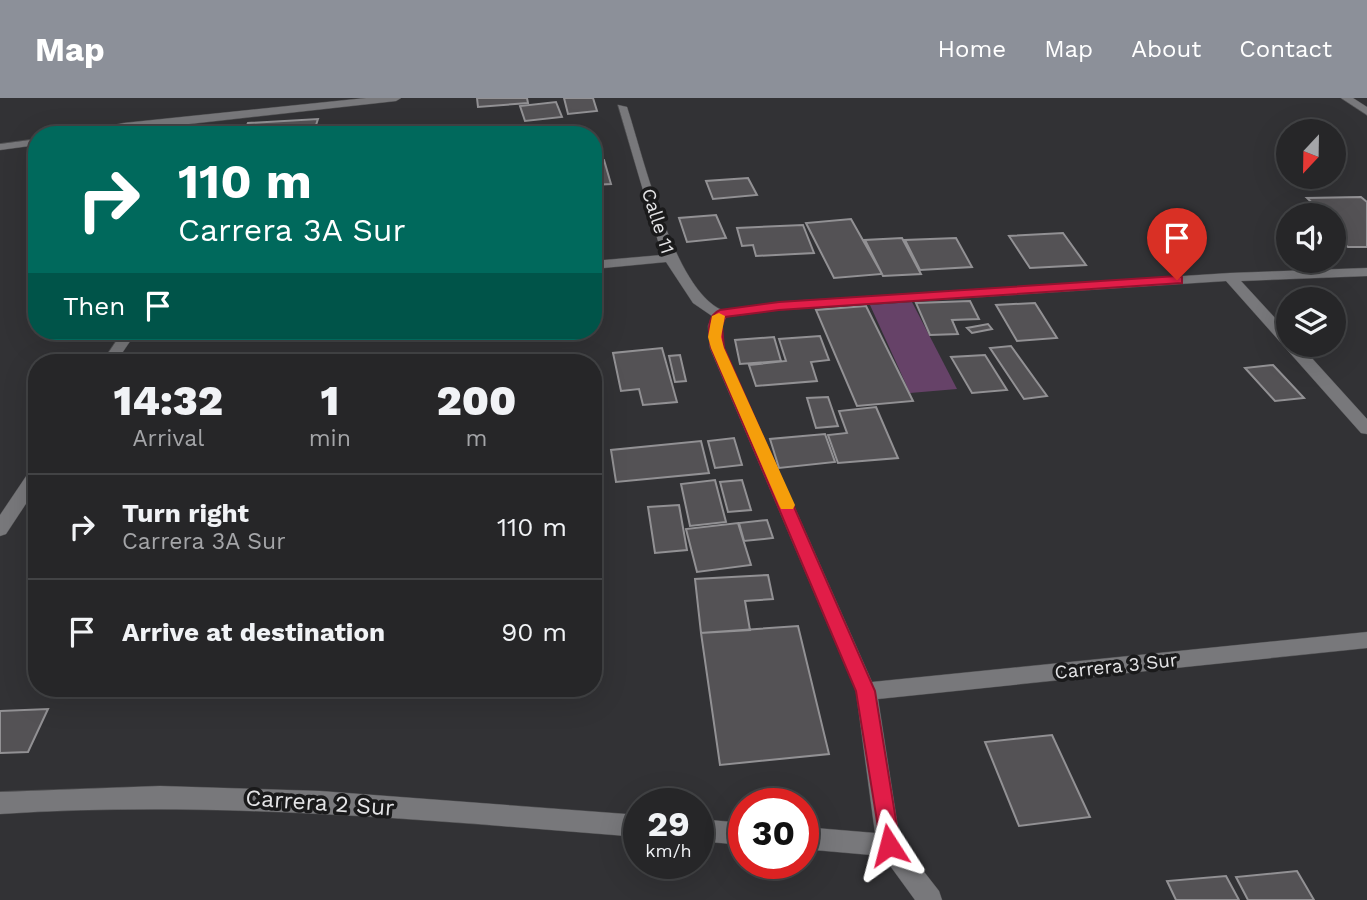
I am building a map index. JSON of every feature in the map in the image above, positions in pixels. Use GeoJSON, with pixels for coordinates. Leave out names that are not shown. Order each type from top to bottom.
{"type":"FeatureCollection","features":[{"type":"Feature","properties":{"kind":"street"},"geometry":{"type":"LineString","coordinates":[[119,126],[396,98]]}},
{"type":"Feature","properties":{"kind":"street"},"geometry":{"type":"LineString","coordinates":[[1346,98],[1367,112]]}},
{"type":"Feature","properties":{"kind":"street","name":"Calle 11"},"geometry":{"type":"LineString","coordinates":[[622,107],[670,258],[698,300],[708,309],[720,314]]}},
{"type":"Feature","properties":{"kind":"street"},"geometry":{"type":"LineString","coordinates":[[0,147],[28,143]]}},
{"type":"Feature","properties":{"kind":"street"},"geometry":{"type":"LineString","coordinates":[[602,264],[670,258]]}},
{"type":"Feature","properties":{"kind":"street"},"geometry":{"type":"LineString","coordinates":[[930,900],[889,845],[866,691],[717,348],[715,326],[720,314],[779,306],[1230,276],[1367,272]]}},
{"type":"Feature","properties":{"kind":"street"},"geometry":{"type":"LineString","coordinates":[[1230,276],[1276,328]]}},
{"type":"Feature","properties":{"kind":"street"},"geometry":{"type":"LineString","coordinates":[[1303,357],[1367,429]]}},
{"type":"Feature","properties":{"kind":"street"},"geometry":{"type":"LineString","coordinates":[[0,529],[28,487]]}},
{"type":"Feature","properties":{"kind":"street","name":"Carrera 3 Sur"},"geometry":{"type":"LineString","coordinates":[[866,691],[1367,640]]}},
{"type":"Feature","properties":{"kind":"street","name":"Carrera 2 Sur"},"geometry":{"type":"LineString","coordinates":[[0,803],[96,797],[268,798],[623,825]]}},
{"type":"Feature","properties":{"kind":"street"},"geometry":{"type":"LineString","coordinates":[[819,839],[889,845]]}},
{"type":"Feature","properties":{"kind":"shaded area"},"geometry":{"type":"Polygon","coordinates":[[[912,302],[957,389],[910,393],[870,305],[912,302]]]}},
{"type":"Feature","properties":{"kind":"building"},"geometry":{"type":"Polygon","coordinates":[[[477,98],[527,98],[528,103],[478,107],[477,98]]]}},
{"type":"Feature","properties":{"kind":"building"},"geometry":{"type":"Polygon","coordinates":[[[564,98],[593,98],[597,111],[568,114],[564,98]]]}},
{"type":"Feature","properties":{"kind":"building"},"geometry":{"type":"Polygon","coordinates":[[[556,102],[562,117],[525,121],[520,106],[556,102]]]}},
{"type":"Feature","properties":{"kind":"building"},"geometry":{"type":"Polygon","coordinates":[[[318,119],[316,126],[247,126],[248,123],[318,119]]]}},
{"type":"Feature","properties":{"kind":"building"},"geometry":{"type":"Polygon","coordinates":[[[604,160],[611,184],[602,184],[604,160]]]}},
{"type":"Feature","properties":{"kind":"building"},"geometry":{"type":"Polygon","coordinates":[[[748,178],[757,195],[713,199],[706,181],[748,178]]]}},
{"type":"Feature","properties":{"kind":"building"},"geometry":{"type":"Polygon","coordinates":[[[1361,197],[1367,202],[1367,247],[1346,245],[1346,203],[1312,203],[1307,198],[1361,197]]]}},
{"type":"Feature","properties":{"kind":"building"},"geometry":{"type":"Polygon","coordinates":[[[716,215],[726,238],[687,242],[679,218],[716,215]]]}},
{"type":"Feature","properties":{"kind":"building"},"geometry":{"type":"Polygon","coordinates":[[[851,219],[882,274],[834,278],[806,223],[851,219]]]}},
{"type":"Feature","properties":{"kind":"building"},"geometry":{"type":"Polygon","coordinates":[[[803,225],[814,253],[756,256],[753,245],[742,246],[737,228],[803,225]]]}},
{"type":"Feature","properties":{"kind":"building"},"geometry":{"type":"Polygon","coordinates":[[[1063,233],[1086,265],[1030,268],[1009,236],[1063,233]]]}},
{"type":"Feature","properties":{"kind":"building"},"geometry":{"type":"Polygon","coordinates":[[[902,238],[921,274],[883,276],[865,240],[902,238]]]}},
{"type":"Feature","properties":{"kind":"building"},"geometry":{"type":"Polygon","coordinates":[[[956,238],[972,267],[920,270],[905,240],[956,238]]]}},
{"type":"Feature","properties":{"kind":"building"},"geometry":{"type":"Polygon","coordinates":[[[970,301],[979,319],[952,320],[958,334],[930,335],[916,303],[970,301]]]}},
{"type":"Feature","properties":{"kind":"building"},"geometry":{"type":"Polygon","coordinates":[[[1035,303],[1057,338],[1017,341],[996,305],[1035,303]]]}},
{"type":"Feature","properties":{"kind":"building"},"geometry":{"type":"Polygon","coordinates":[[[866,306],[913,401],[857,406],[816,310],[866,306]]]}},
{"type":"Feature","properties":{"kind":"building"},"geometry":{"type":"Polygon","coordinates":[[[988,324],[992,329],[972,333],[967,328],[988,324]]]}},
{"type":"Feature","properties":{"kind":"building"},"geometry":{"type":"Polygon","coordinates":[[[820,336],[829,360],[811,362],[817,381],[756,386],[749,365],[786,361],[779,339],[820,336]]]}},
{"type":"Feature","properties":{"kind":"building"},"geometry":{"type":"Polygon","coordinates":[[[774,337],[781,361],[740,364],[735,340],[774,337]]]}},
{"type":"Feature","properties":{"kind":"building"},"geometry":{"type":"Polygon","coordinates":[[[1011,346],[1047,396],[1024,399],[990,348],[1011,346]]]}},
{"type":"Feature","properties":{"kind":"building"},"geometry":{"type":"Polygon","coordinates":[[[662,348],[677,402],[643,405],[639,389],[621,391],[613,353],[662,348]]]}},
{"type":"Feature","properties":{"kind":"building"},"geometry":{"type":"Polygon","coordinates":[[[680,355],[686,381],[675,382],[669,356],[680,355]]]}},
{"type":"Feature","properties":{"kind":"building"},"geometry":{"type":"Polygon","coordinates":[[[985,355],[1007,390],[972,393],[951,357],[985,355]]]}},
{"type":"Feature","properties":{"kind":"building"},"geometry":{"type":"Polygon","coordinates":[[[1273,365],[1304,398],[1275,401],[1245,368],[1273,365]]]}},
{"type":"Feature","properties":{"kind":"building"},"geometry":{"type":"Polygon","coordinates":[[[828,397],[838,426],[816,428],[807,398],[828,397]]]}},
{"type":"Feature","properties":{"kind":"building"},"geometry":{"type":"Polygon","coordinates":[[[876,407],[898,458],[838,463],[828,435],[847,433],[839,411],[876,407]]]}},
{"type":"Feature","properties":{"kind":"building"},"geometry":{"type":"Polygon","coordinates":[[[825,434],[835,462],[779,468],[770,439],[825,434]]]}},
{"type":"Feature","properties":{"kind":"building"},"geometry":{"type":"Polygon","coordinates":[[[734,438],[742,465],[715,468],[708,441],[734,438]]]}},
{"type":"Feature","properties":{"kind":"building"},"geometry":{"type":"Polygon","coordinates":[[[701,441],[709,473],[616,482],[611,450],[701,441]]]}},
{"type":"Feature","properties":{"kind":"building"},"geometry":{"type":"Polygon","coordinates":[[[715,480],[726,522],[690,526],[681,484],[715,480]]]}},
{"type":"Feature","properties":{"kind":"building"},"geometry":{"type":"Polygon","coordinates":[[[742,480],[751,510],[728,512],[720,482],[742,480]]]}},
{"type":"Feature","properties":{"kind":"building"},"geometry":{"type":"Polygon","coordinates":[[[679,505],[687,550],[655,553],[648,507],[679,505]]]}},
{"type":"Feature","properties":{"kind":"building"},"geometry":{"type":"Polygon","coordinates":[[[767,520],[773,538],[744,541],[739,523],[767,520]]]}},
{"type":"Feature","properties":{"kind":"building"},"geometry":{"type":"Polygon","coordinates":[[[738,523],[751,565],[697,572],[686,529],[738,523]]]}},
{"type":"Feature","properties":{"kind":"building"},"geometry":{"type":"Polygon","coordinates":[[[768,575],[773,599],[745,601],[750,630],[701,633],[695,579],[768,575]]]}},
{"type":"Feature","properties":{"kind":"building"},"geometry":{"type":"Polygon","coordinates":[[[798,626],[829,754],[720,765],[701,633],[798,626]]]}},
{"type":"Feature","properties":{"kind":"building"},"geometry":{"type":"Polygon","coordinates":[[[48,709],[28,752],[0,753],[0,711],[48,709]]]}},
{"type":"Feature","properties":{"kind":"building"},"geometry":{"type":"Polygon","coordinates":[[[1052,735],[1090,817],[1019,826],[985,742],[1052,735]]]}},
{"type":"Feature","properties":{"kind":"building"},"geometry":{"type":"Polygon","coordinates":[[[1297,871],[1314,900],[1248,900],[1236,877],[1297,871]]]}},
{"type":"Feature","properties":{"kind":"building"},"geometry":{"type":"Polygon","coordinates":[[[1226,876],[1239,900],[1176,900],[1167,881],[1226,876]]]}},
{"type":"Feature","properties":{"kind":"slow traffic"},"geometry":{"type":"LineString","coordinates":[[719,316],[715,326],[717,348],[787,505]]}},
{"type":"Feature","properties":{"kind":"route"},"geometry":{"type":"LineString","coordinates":[[889,845],[866,691],[717,348],[715,326],[720,314],[779,306],[1177,280]]}}]}
